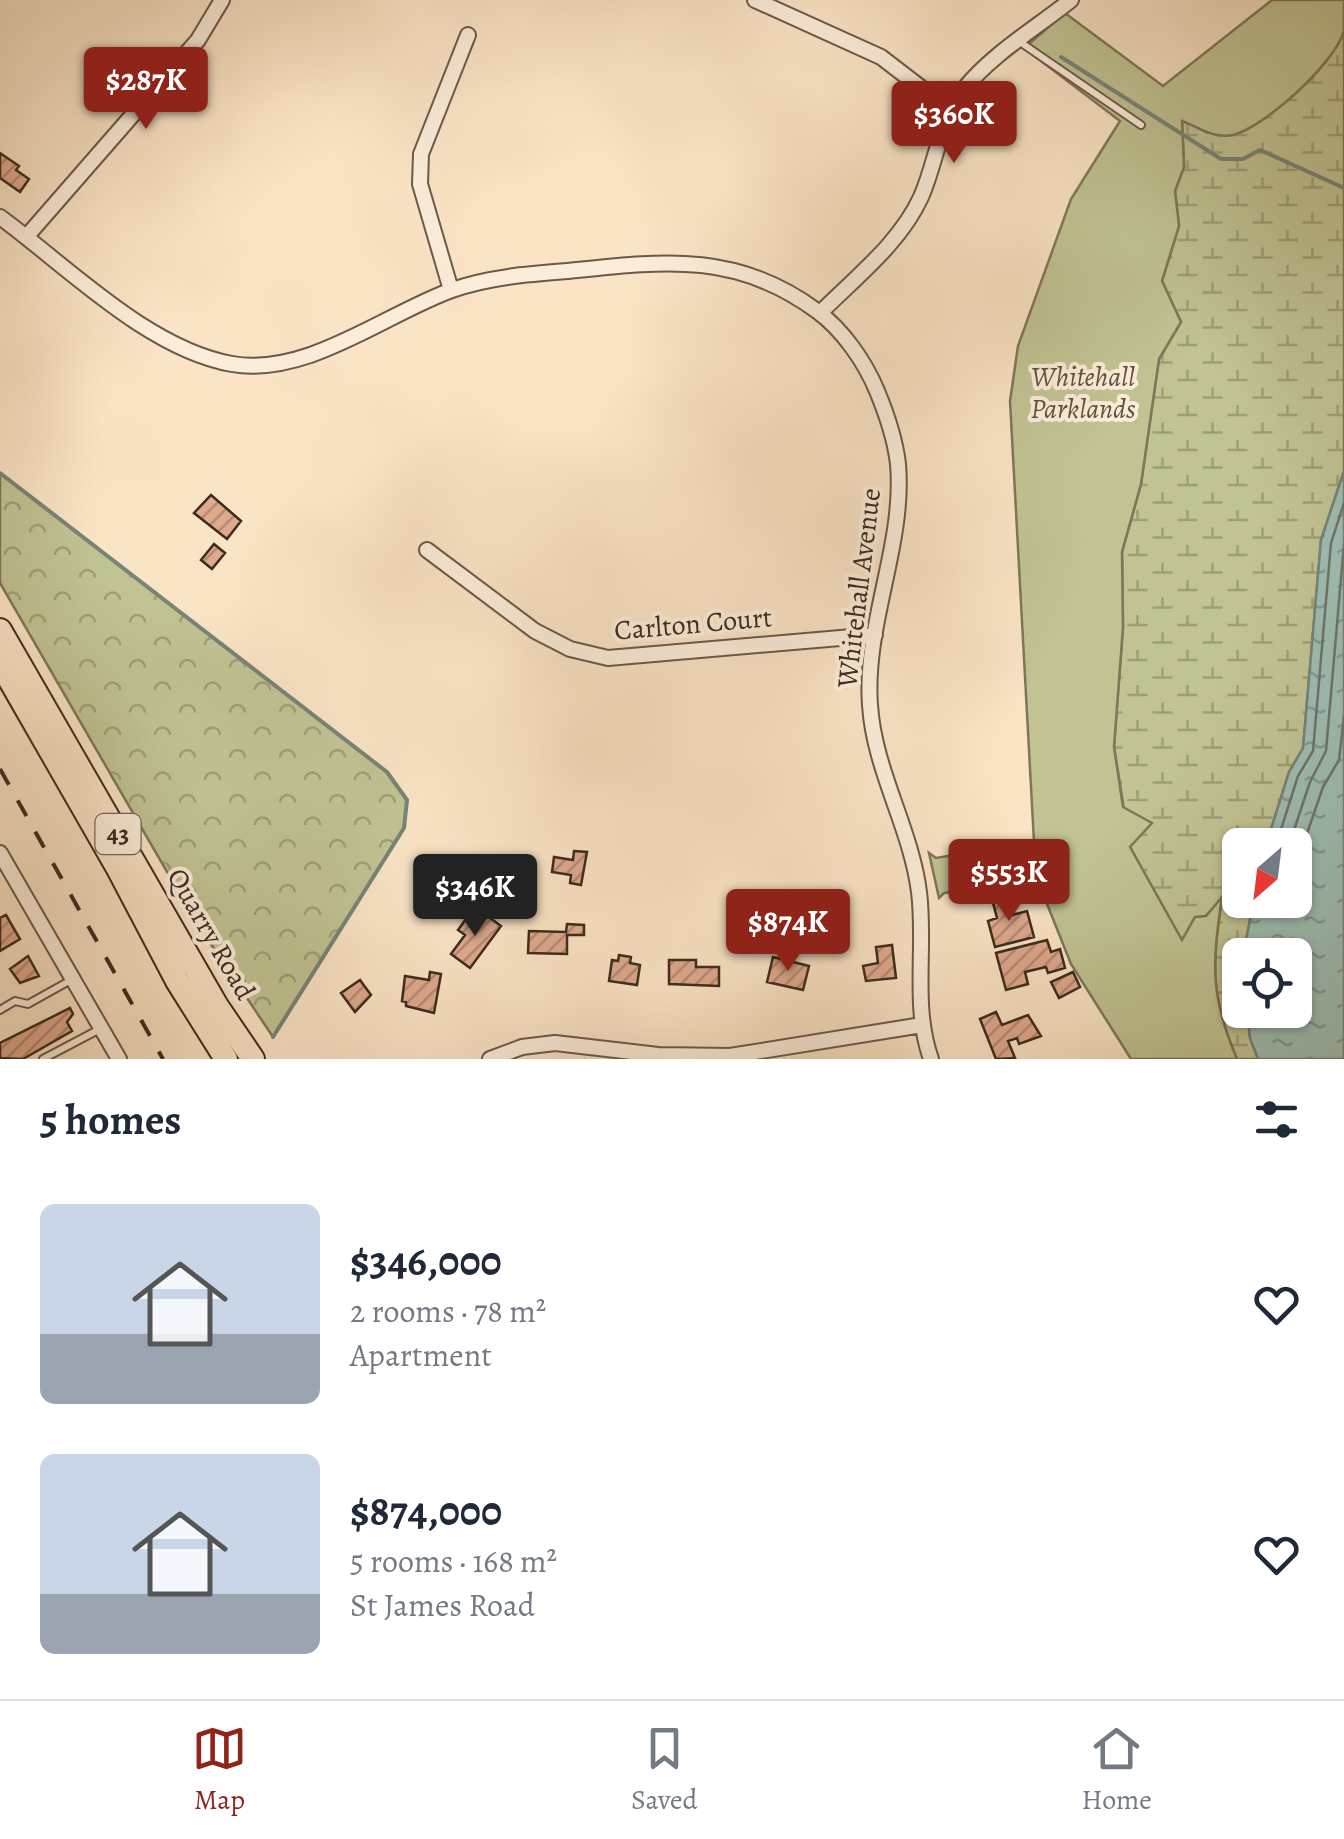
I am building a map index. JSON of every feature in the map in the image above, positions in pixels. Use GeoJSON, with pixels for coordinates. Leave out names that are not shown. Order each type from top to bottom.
{"type":"FeatureCollection","features":[{"type":"Feature","properties":{"kind":"main road","name":"Quarry Road"},"geometry":{"type":"LineString","coordinates":[[0,630],[207,990],[252,1059]]}},
{"type":"Feature","properties":{"kind":"main road","name":"Quarry Road"},"geometry":{"type":"LineString","coordinates":[[0,663],[118,867],[185,995],[226,1059]]}},
{"type":"Feature","properties":{"kind":"street"},"geometry":{"type":"LineString","coordinates":[[27,236],[198,40],[222,0]]}},
{"type":"Feature","properties":{"kind":"street"},"geometry":{"type":"LineString","coordinates":[[755,0],[881,57],[950,110]]}},
{"type":"Feature","properties":{"kind":"street"},"geometry":{"type":"LineString","coordinates":[[820,313],[908,221],[922,194],[950,110],[975,76],[1071,0]]}},
{"type":"Feature","properties":{"kind":"street"},"geometry":{"type":"LineString","coordinates":[[451,290],[420,184],[421,154],[468,34]]}},
{"type":"Feature","properties":{"kind":"street","name":"Whitehall Avenue"},"geometry":{"type":"LineString","coordinates":[[0,217],[173,347],[234,365],[267,364],[305,356],[451,290],[519,276],[665,261],[739,270],[787,292],[820,313],[870,374],[889,421],[898,463],[898,499],[869,674],[870,708],[877,746],[919,889],[922,1025],[932,1059]]}},
{"type":"Feature","properties":{"kind":"street","name":"Carlton Court"},"geometry":{"type":"LineString","coordinates":[[428,550],[535,631],[570,649],[608,658],[875,635]]}},
{"type":"Feature","properties":{"kind":"street"},"geometry":{"type":"LineString","coordinates":[[1,858],[119,1059]]}},
{"type":"Feature","properties":{"kind":"street"},"geometry":{"type":"LineString","coordinates":[[490,1059],[522,1047],[555,1043],[658,1055],[730,1056],[922,1025]]}},
{"type":"Feature","properties":{"kind":"lane"},"geometry":{"type":"LineString","coordinates":[[1019,41],[1140,125]]}},
{"type":"Feature","properties":{"kind":"lane"},"geometry":{"type":"LineString","coordinates":[[0,1010],[15,1001],[28,1004],[71,980]]}},
{"type":"Feature","properties":{"kind":"lane"},"geometry":{"type":"LineString","coordinates":[[43,1059],[101,1029]]}},
{"type":"Feature","properties":{"kind":"green space","name":"Whitehall Parklands"},"geometry":{"type":"Polygon","coordinates":[[[1272,0],[1344,0],[1344,31],[1338,44],[1313,76],[1263,120],[1233,135],[1206,132],[1182,121],[1184,167],[1175,191],[1179,226],[1162,281],[1181,322],[1159,359],[1141,484],[1122,552],[1123,627],[1114,747],[1123,807],[1152,823],[1130,847],[1182,940],[1195,917],[1206,916],[1222,897],[1216,980],[1222,1028],[1237,1059],[1131,1059],[1071,964],[1037,879],[944,893],[939,898],[929,853],[936,858],[1034,842],[1010,401],[1018,346],[1071,199],[1120,121],[1024,48],[1065,13],[1163,86],[1272,0]]]}},
{"type":"Feature","properties":{"kind":"green space"},"geometry":{"type":"Polygon","coordinates":[[[1344,30],[1344,471],[1321,540],[1303,749],[1289,772],[1271,828],[1222,828],[1222,899],[1182,941],[1130,847],[1114,747],[1123,627],[1122,552],[1141,484],[1159,359],[1181,322],[1162,281],[1179,226],[1175,191],[1184,167],[1182,120],[1208,133],[1336,45],[1344,30]]]}},
{"type":"Feature","properties":{"kind":"green space"},"geometry":{"type":"Polygon","coordinates":[[[0,473],[387,772],[407,800],[404,828],[273,1037],[196,922],[0,583],[0,473]]]}},
{"type":"Feature","properties":{"kind":"green space"},"geometry":{"type":"Polygon","coordinates":[[[1222,899],[1222,918],[1250,918],[1246,938],[1222,938],[1222,1017],[1216,980],[1222,899]]]}},
{"type":"Feature","properties":{"kind":"green space"},"geometry":{"type":"Polygon","coordinates":[[[1225,1028],[1249,1028],[1258,1059],[1237,1059],[1225,1028]]]}},
{"type":"Feature","properties":{"kind":"water"},"geometry":{"type":"Polygon","coordinates":[[[1344,471],[1344,1059],[1258,1059],[1249,1028],[1312,1028],[1312,938],[1246,938],[1250,918],[1312,918],[1312,828],[1271,828],[1289,772],[1303,748],[1321,540],[1344,471]]]}},
{"type":"Feature","properties":{"kind":"building"},"geometry":{"type":"Polygon","coordinates":[[[0,153],[19,166],[16,170],[29,179],[20,192],[0,178],[0,153]]]}},
{"type":"Feature","properties":{"kind":"building"},"geometry":{"type":"Polygon","coordinates":[[[211,495],[241,521],[227,539],[194,513],[211,495]]]}},
{"type":"Feature","properties":{"kind":"building"},"geometry":{"type":"Polygon","coordinates":[[[214,544],[225,553],[212,569],[201,560],[214,544]]]}},
{"type":"Feature","properties":{"kind":"building"},"geometry":{"type":"Polygon","coordinates":[[[574,851],[587,852],[581,885],[570,883],[571,875],[552,872],[554,857],[573,860],[574,851]]]}},
{"type":"Feature","properties":{"kind":"building"},"geometry":{"type":"Polygon","coordinates":[[[1006,895],[1012,915],[1027,911],[1034,937],[995,947],[988,921],[997,918],[992,899],[1006,895]]]}},
{"type":"Feature","properties":{"kind":"building"},"geometry":{"type":"Polygon","coordinates":[[[482,912],[501,926],[470,968],[451,954],[465,935],[458,930],[466,919],[473,924],[482,912]]]}},
{"type":"Feature","properties":{"kind":"building"},"geometry":{"type":"Polygon","coordinates":[[[6,915],[20,939],[0,951],[0,918],[6,915]]]}},
{"type":"Feature","properties":{"kind":"building"},"geometry":{"type":"Polygon","coordinates":[[[567,924],[584,925],[584,935],[567,935],[567,954],[528,953],[529,931],[566,932],[567,924]]]}},
{"type":"Feature","properties":{"kind":"building"},"geometry":{"type":"Polygon","coordinates":[[[1047,940],[1051,952],[1060,949],[1065,968],[1048,973],[1046,967],[1025,972],[1028,984],[1006,990],[996,953],[1047,940]]]}},
{"type":"Feature","properties":{"kind":"building"},"geometry":{"type":"Polygon","coordinates":[[[892,945],[896,978],[866,981],[863,966],[878,963],[876,947],[892,945]]]}},
{"type":"Feature","properties":{"kind":"building"},"geometry":{"type":"Polygon","coordinates":[[[619,955],[631,957],[630,963],[640,965],[637,985],[609,981],[612,960],[618,961],[619,955]]]}},
{"type":"Feature","properties":{"kind":"building"},"geometry":{"type":"Polygon","coordinates":[[[28,956],[39,976],[20,983],[10,969],[28,956]]]}},
{"type":"Feature","properties":{"kind":"building"},"geometry":{"type":"Polygon","coordinates":[[[773,957],[809,966],[803,990],[767,982],[773,957]]]}},
{"type":"Feature","properties":{"kind":"building"},"geometry":{"type":"Polygon","coordinates":[[[669,960],[696,960],[696,967],[719,967],[719,986],[669,984],[669,960]]]}},
{"type":"Feature","properties":{"kind":"building"},"geometry":{"type":"Polygon","coordinates":[[[430,972],[441,974],[434,1013],[406,1006],[402,1001],[405,976],[429,980],[430,972]]]}},
{"type":"Feature","properties":{"kind":"building"},"geometry":{"type":"Polygon","coordinates":[[[1073,972],[1080,987],[1059,998],[1051,982],[1073,972]]]}},
{"type":"Feature","properties":{"kind":"building"},"geometry":{"type":"Polygon","coordinates":[[[360,980],[371,995],[355,1012],[341,993],[360,980]]]}},
{"type":"Feature","properties":{"kind":"building"},"geometry":{"type":"Polygon","coordinates":[[[70,1008],[73,1014],[67,1022],[72,1031],[23,1059],[0,1058],[0,1043],[70,1008]]]}},
{"type":"Feature","properties":{"kind":"building"},"geometry":{"type":"Polygon","coordinates":[[[996,1012],[1002,1025],[1028,1015],[1041,1036],[1019,1044],[1017,1038],[1008,1041],[1015,1058],[996,1059],[980,1019],[996,1012]]]}},
{"type":"Feature","properties":{"kind":"waterway"},"geometry":{"type":"LineString","coordinates":[[1061,57],[1221,159],[1243,159],[1260,150],[1344,188]]}},
{"type":"Feature","properties":{"kind":"waterway"},"geometry":{"type":"LineString","coordinates":[[0,473],[387,772],[407,800],[404,828],[273,1037]]}},
{"type":"Feature","properties":{"kind":"railway"},"geometry":{"type":"LineString","coordinates":[[0,769],[163,1059]]}}]}
